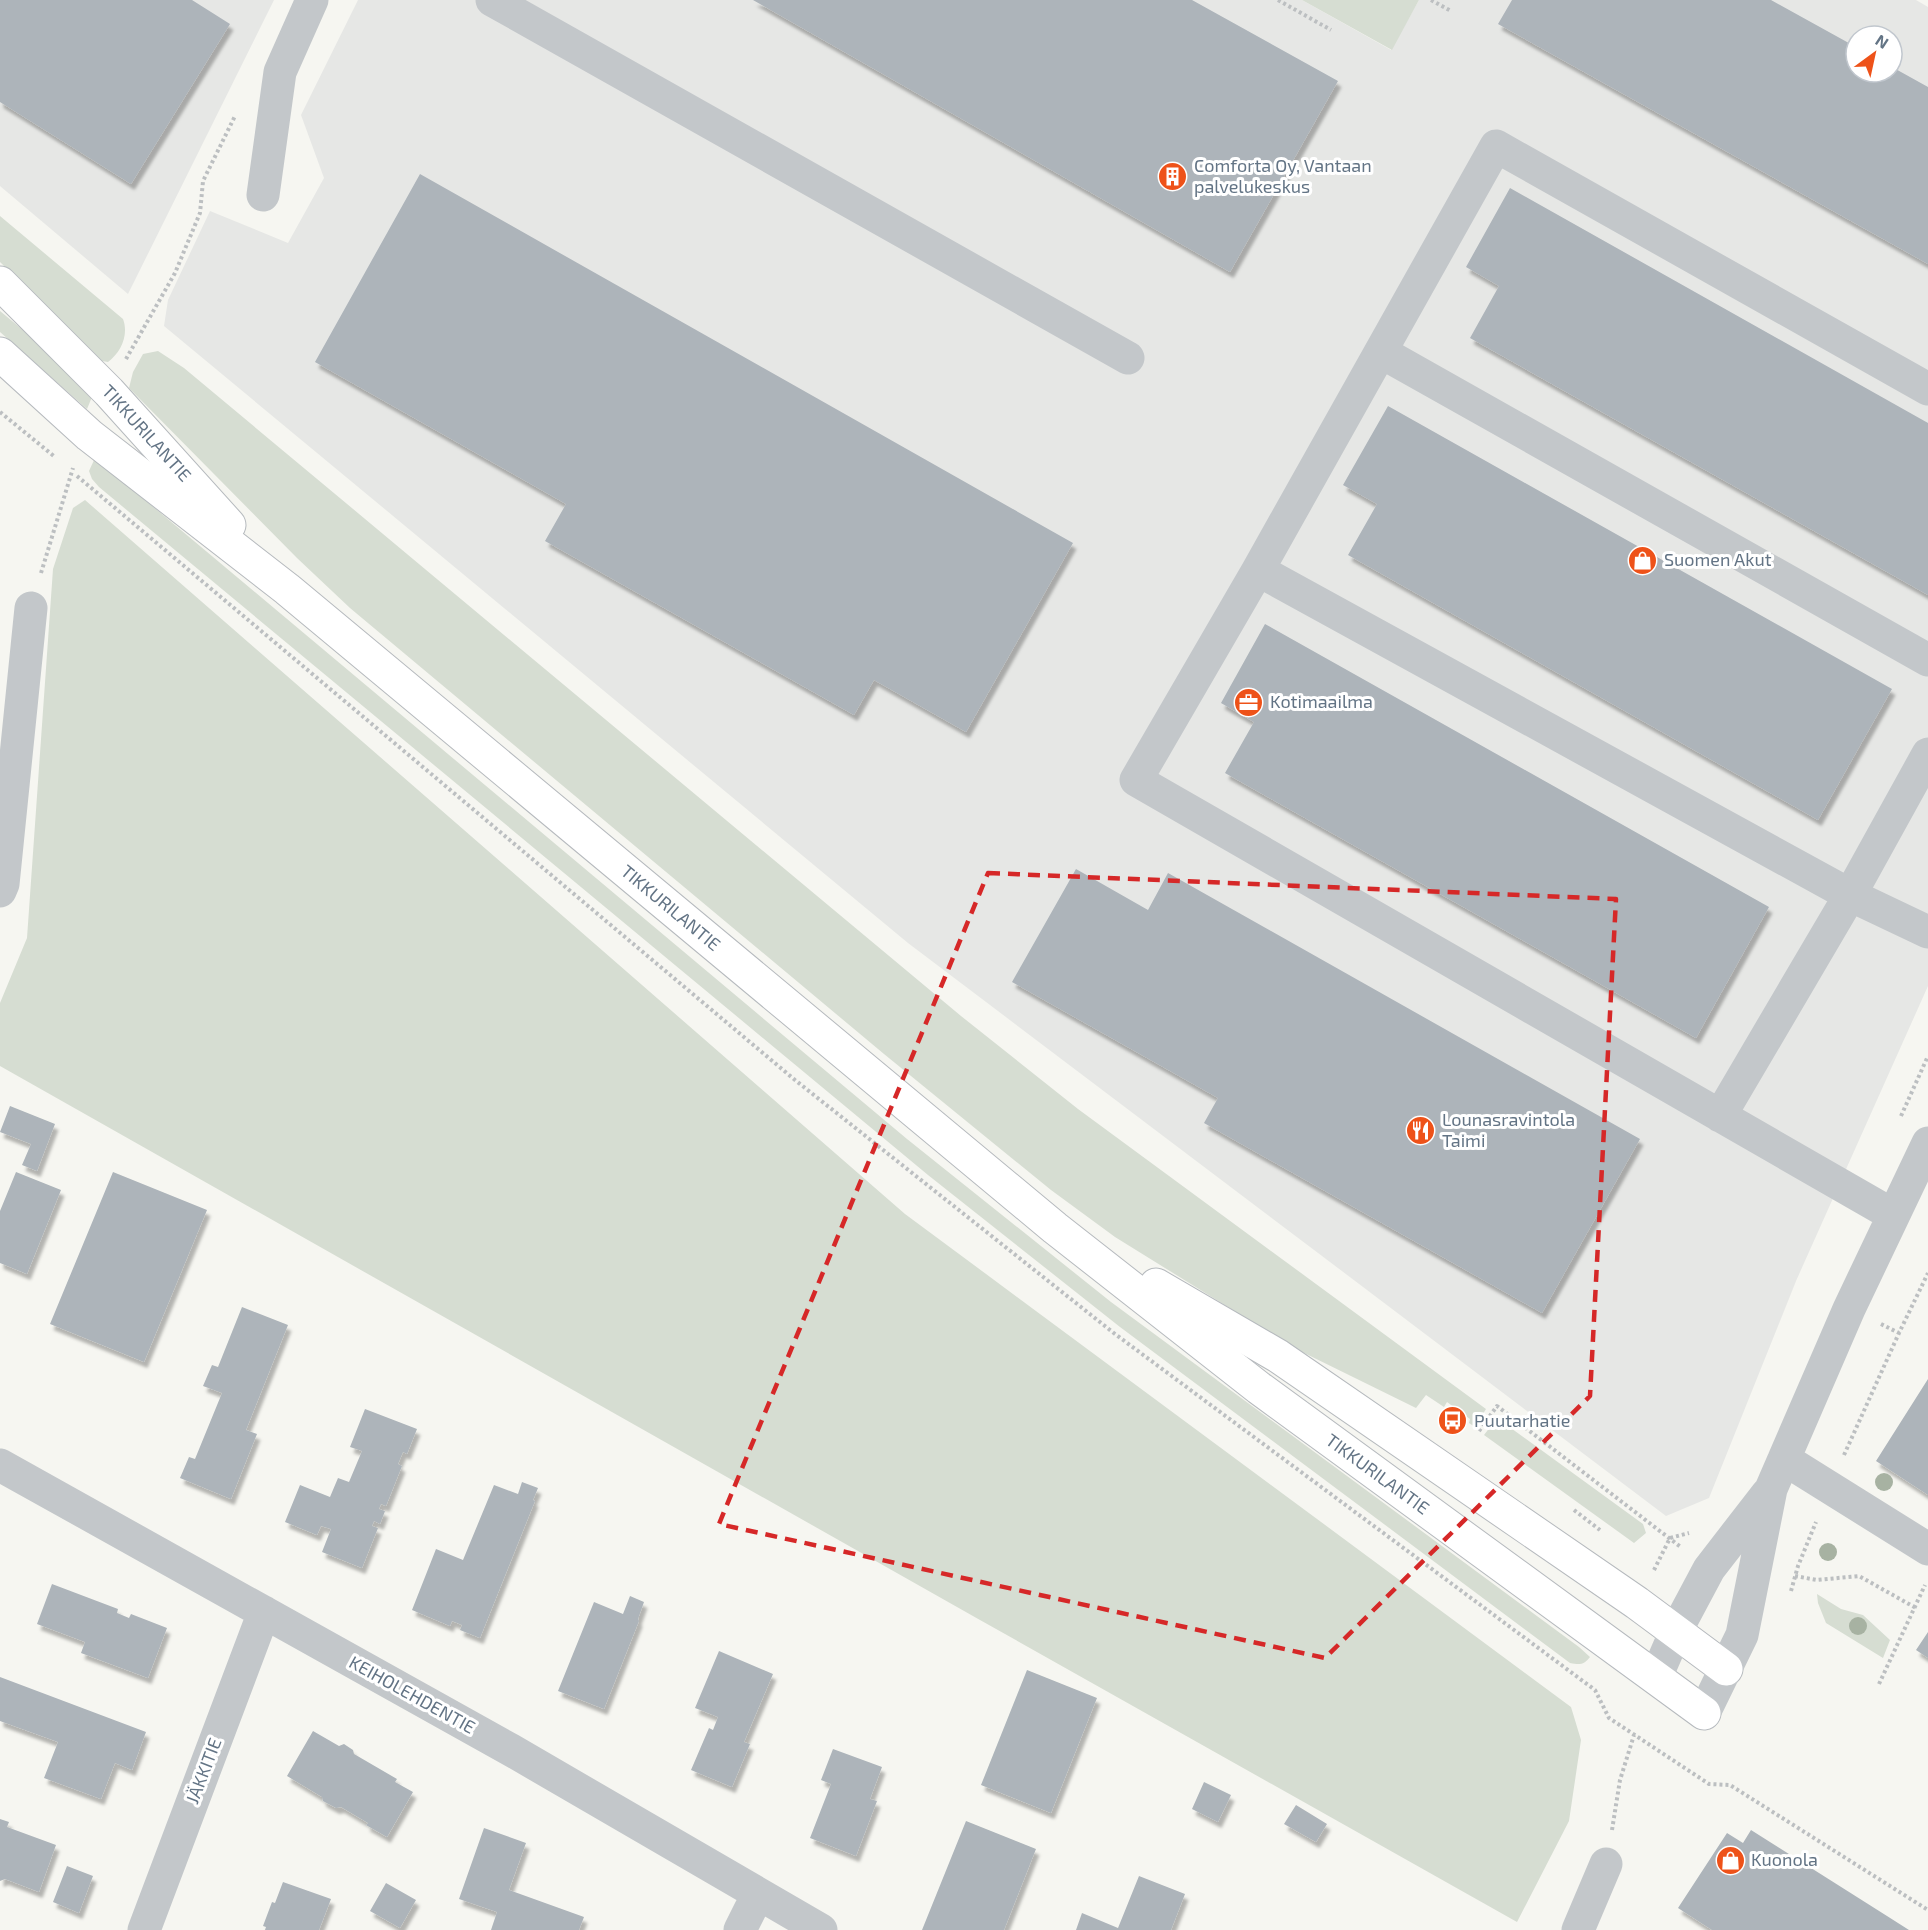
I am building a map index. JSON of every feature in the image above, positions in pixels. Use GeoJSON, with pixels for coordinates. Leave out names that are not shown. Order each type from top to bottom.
{"type":"FeatureCollection","features":[{"type":"Feature","properties":{"kind":"main road","name":"TIKKURILANTIE"},"geometry":{"type":"LineString","coordinates":[[0,283],[109,392],[287,589]]}},
{"type":"Feature","properties":{"kind":"main road","name":"TIKKURILANTIE"},"geometry":{"type":"LineString","coordinates":[[0,354],[89,435],[287,589],[1055,1228],[1259,1388],[1704,1713]]}},
{"type":"Feature","properties":{"kind":"main road","name":"TIKKURILANTIE"},"geometry":{"type":"LineString","coordinates":[[1055,1228],[1278,1356],[1676,1631],[1726,1669]]}},
{"type":"Feature","properties":{"kind":"street"},"geometry":{"type":"LineString","coordinates":[[263,195],[280,72],[312,0]]}},
{"type":"Feature","properties":{"kind":"street"},"geometry":{"type":"LineString","coordinates":[[492,0],[1128,358]]}},
{"type":"Feature","properties":{"kind":"street"},"geometry":{"type":"LineString","coordinates":[[1893,1215],[1136,780],[1258,570],[1496,147],[1928,389]]}},
{"type":"Feature","properties":{"kind":"street"},"geometry":{"type":"LineString","coordinates":[[1381,352],[1928,660]]}},
{"type":"Feature","properties":{"kind":"street"},"geometry":{"type":"LineString","coordinates":[[1258,570],[1850,895],[1928,932]]}},
{"type":"Feature","properties":{"kind":"street"},"geometry":{"type":"LineString","coordinates":[[0,891],[3,884],[31,608]]}},
{"type":"Feature","properties":{"kind":"street"},"geometry":{"type":"LineString","coordinates":[[1720,1116],[1850,895],[1928,754]]}},
{"type":"Feature","properties":{"kind":"street"},"geometry":{"type":"LineString","coordinates":[[1704,1713],[1742,1635],[1771,1488],[1849,1309],[1928,1143]]}},
{"type":"Feature","properties":{"kind":"street"},"geometry":{"type":"LineString","coordinates":[[1784,1459],[1928,1549]]}},
{"type":"Feature","properties":{"kind":"street","name":"KEIHOLEHDENTIE"},"geometry":{"type":"LineString","coordinates":[[0,1465],[511,1750],[821,1930]]}},
{"type":"Feature","properties":{"kind":"street"},"geometry":{"type":"LineString","coordinates":[[1656,1677],[1676,1631],[1709,1569],[1771,1488]]}},
{"type":"Feature","properties":{"kind":"street","name":"JÄKKITIE"},"geometry":{"type":"LineString","coordinates":[[144,1930],[264,1612]]}},
{"type":"Feature","properties":{"kind":"street"},"geometry":{"type":"LineString","coordinates":[[1578,1930],[1606,1864]]}},
{"type":"Feature","properties":{"kind":"street"},"geometry":{"type":"LineString","coordinates":[[740,1930],[758,1894]]}},
{"type":"Feature","properties":{"kind":"path"},"geometry":{"type":"LineString","coordinates":[[1278,0],[1331,30]]}},
{"type":"Feature","properties":{"kind":"path"},"geometry":{"type":"LineString","coordinates":[[1431,0],[1451,11]]}},
{"type":"Feature","properties":{"kind":"path"},"geometry":{"type":"LineString","coordinates":[[109,392],[144,325],[175,273],[200,213],[203,181],[238,109]]}},
{"type":"Feature","properties":{"kind":"path"},"geometry":{"type":"LineString","coordinates":[[31,608],[71,471],[89,435]]}},
{"type":"Feature","properties":{"kind":"path"},"geometry":{"type":"LineString","coordinates":[[1789,1597],[1830,1486],[1928,1273]]}},
{"type":"Feature","properties":{"kind":"path"},"geometry":{"type":"LineString","coordinates":[[1479,1431],[1497,1406],[1670,1538]]}},
{"type":"Feature","properties":{"kind":"path"},"geometry":{"type":"LineString","coordinates":[[1795,1576],[1817,1580],[1859,1576],[1916,1608]]}},
{"type":"Feature","properties":{"kind":"path"},"geometry":{"type":"LineString","coordinates":[[1879,1684],[1928,1578]]}},
{"type":"Feature","properties":{"kind":"path"},"geometry":{"type":"LineString","coordinates":[[1606,1864],[1620,1780],[1634,1735]]}},
{"type":"Feature","properties":{"kind":"highlighted area"},"geometry":{"type":"Polygon","coordinates":[[[988,873],[1616,899],[1590,1396],[1325,1658],[719,1524],[988,873]]]}},
{"type":"Feature","properties":{"kind":"shaded area"},"geometry":{"type":"Polygon","coordinates":[[[0,0],[274,0],[128,294],[0,186],[0,0]]]}},
{"type":"Feature","properties":{"kind":"shaded area"},"geometry":{"type":"Polygon","coordinates":[[[358,0],[1302,0],[1391,50],[1419,0],[1916,0],[1928,7],[1928,986],[1796,1281],[1709,1498],[1666,1516],[908,943],[164,326],[168,300],[210,211],[288,243],[324,178],[301,115],[358,0]]]}},
{"type":"Feature","properties":{"kind":"shaded area"},"geometry":{"type":"Polygon","coordinates":[[[1302,0],[1419,0],[1392,50],[1302,0]]]}},
{"type":"Feature","properties":{"kind":"shaded area"},"geometry":{"type":"Polygon","coordinates":[[[0,216],[123,319],[125,331],[123,343],[108,362],[102,361],[0,262],[0,216]]]}},
{"type":"Feature","properties":{"kind":"shaded area"},"geometry":{"type":"Polygon","coordinates":[[[0,311],[41,345],[92,397],[87,409],[0,332],[0,311]]]}},
{"type":"Feature","properties":{"kind":"shaded area"},"geometry":{"type":"Polygon","coordinates":[[[158,351],[184,368],[961,1016],[1078,1109],[1486,1409],[1475,1427],[1469,1423],[1470,1419],[1447,1402],[1444,1407],[1426,1395],[1416,1408],[1294,1348],[1115,1237],[1051,1190],[884,1054],[350,608],[297,558],[129,388],[133,372],[143,354],[158,351]]]}},
{"type":"Feature","properties":{"kind":"shaded area"},"geometry":{"type":"Polygon","coordinates":[[[95,458],[907,1139],[1111,1302],[1579,1647],[1590,1657],[1586,1662],[1570,1663],[1120,1327],[928,1175],[99,487],[89,471],[95,458]]]}},
{"type":"Feature","properties":{"kind":"shaded area"},"geometry":{"type":"Polygon","coordinates":[[[85,500],[905,1214],[1571,1707],[1581,1740],[1569,1821],[1517,1922],[0,1066],[0,1003],[27,938],[53,569],[73,508],[85,500]]]}},
{"type":"Feature","properties":{"kind":"shaded area"},"geometry":{"type":"Polygon","coordinates":[[[1497,1418],[1643,1524],[1646,1533],[1634,1543],[1484,1435],[1497,1418]]]}},
{"type":"Feature","properties":{"kind":"shaded area"},"geometry":{"type":"Polygon","coordinates":[[[1817,1594],[1841,1609],[1863,1615],[1890,1640],[1883,1658],[1826,1623],[1817,1594]]]}},
{"type":"Feature","properties":{"kind":"building"},"geometry":{"type":"Polygon","coordinates":[[[0,0],[192,0],[230,24],[131,184],[0,102],[0,0]]]}},
{"type":"Feature","properties":{"kind":"building","name":"Comforta Oy, Vantaan palvelukeskus"},"geometry":{"type":"Polygon","coordinates":[[[753,0],[1192,0],[1338,81],[1230,272],[753,0]]]}},
{"type":"Feature","properties":{"kind":"building"},"geometry":{"type":"Polygon","coordinates":[[[1512,0],[1771,0],[1844,40],[1844,84],[1904,84],[1904,74],[1928,87],[1928,264],[1498,24],[1512,0]]]}},
{"type":"Feature","properties":{"kind":"building"},"geometry":{"type":"Polygon","coordinates":[[[420,174],[1073,543],[966,732],[874,680],[854,715],[545,541],[566,504],[315,362],[420,174]]]}},
{"type":"Feature","properties":{"kind":"building"},"geometry":{"type":"Polygon","coordinates":[[[1510,188],[1928,423],[1928,595],[1470,338],[1499,286],[1466,267],[1510,188]]]}},
{"type":"Feature","properties":{"kind":"building"},"geometry":{"type":"Polygon","coordinates":[[[1388,406],[1892,689],[1818,820],[1348,555],[1377,504],[1343,485],[1388,406]]]}},
{"type":"Feature","properties":{"kind":"building"},"geometry":{"type":"Polygon","coordinates":[[[1265,624],[1769,907],[1696,1038],[1225,773],[1254,722],[1221,703],[1265,624]]]}},
{"type":"Feature","properties":{"kind":"building"},"geometry":{"type":"Polygon","coordinates":[[[1076,869],[1148,910],[1168,873],[1640,1139],[1542,1313],[1204,1123],[1218,1098],[1012,982],[1076,869]]]}},
{"type":"Feature","properties":{"kind":"building"},"geometry":{"type":"Polygon","coordinates":[[[10,1106],[55,1124],[37,1171],[22,1165],[31,1144],[0,1132],[10,1106]]]}},
{"type":"Feature","properties":{"kind":"building"},"geometry":{"type":"Polygon","coordinates":[[[16,1172],[61,1190],[27,1274],[0,1263],[0,1211],[16,1172]]]}},
{"type":"Feature","properties":{"kind":"building"},"geometry":{"type":"Polygon","coordinates":[[[113,1172],[207,1210],[144,1362],[50,1324],[113,1172]]]}},
{"type":"Feature","properties":{"kind":"building"},"geometry":{"type":"Polygon","coordinates":[[[242,1307],[288,1325],[246,1430],[257,1434],[231,1499],[180,1478],[189,1457],[195,1459],[222,1393],[203,1386],[212,1365],[218,1367],[242,1307]]]}},
{"type":"Feature","properties":{"kind":"building"},"geometry":{"type":"Polygon","coordinates":[[[1928,1379],[1928,1495],[1876,1461],[1928,1379]]]}},
{"type":"Feature","properties":{"kind":"building"},"geometry":{"type":"Polygon","coordinates":[[[365,1409],[417,1429],[407,1454],[403,1452],[398,1464],[402,1466],[386,1506],[381,1504],[379,1509],[385,1511],[380,1524],[374,1521],[372,1526],[378,1528],[362,1568],[322,1552],[331,1529],[321,1526],[317,1535],[285,1522],[300,1485],[330,1497],[338,1478],[349,1482],[362,1451],[350,1447],[365,1409]]]}},
{"type":"Feature","properties":{"kind":"building"},"geometry":{"type":"Polygon","coordinates":[[[522,1482],[538,1488],[533,1500],[535,1501],[480,1638],[460,1630],[462,1625],[452,1621],[450,1626],[412,1610],[436,1549],[463,1560],[494,1485],[518,1494],[522,1482]]]}},
{"type":"Feature","properties":{"kind":"building"},"geometry":{"type":"Polygon","coordinates":[[[52,1584],[118,1609],[117,1613],[129,1618],[131,1614],[167,1628],[148,1678],[81,1653],[85,1642],[37,1624],[52,1584]]]}},
{"type":"Feature","properties":{"kind":"building"},"geometry":{"type":"Polygon","coordinates":[[[630,1596],[644,1602],[639,1621],[604,1709],[558,1691],[594,1602],[623,1614],[630,1596]]]}},
{"type":"Feature","properties":{"kind":"building"},"geometry":{"type":"Polygon","coordinates":[[[1928,1632],[1928,1658],[1916,1650],[1928,1632]]]}},
{"type":"Feature","properties":{"kind":"building"},"geometry":{"type":"Polygon","coordinates":[[[719,1651],[773,1674],[744,1742],[750,1744],[732,1787],[691,1770],[709,1728],[713,1730],[718,1717],[695,1708],[719,1651]]]}},
{"type":"Feature","properties":{"kind":"building"},"geometry":{"type":"Polygon","coordinates":[[[1027,1670],[1097,1698],[1051,1813],[981,1785],[1027,1670]]]}},
{"type":"Feature","properties":{"kind":"building"},"geometry":{"type":"Polygon","coordinates":[[[0,1677],[146,1732],[132,1770],[115,1763],[101,1799],[44,1778],[58,1742],[0,1721],[0,1677]]]}},
{"type":"Feature","properties":{"kind":"building"},"geometry":{"type":"Polygon","coordinates":[[[313,1731],[339,1746],[344,1744],[353,1750],[354,1754],[397,1779],[395,1782],[413,1792],[387,1837],[341,1807],[336,1808],[323,1801],[322,1797],[287,1776],[313,1731]]]}},
{"type":"Feature","properties":{"kind":"building"},"geometry":{"type":"Polygon","coordinates":[[[833,1749],[882,1767],[870,1799],[877,1801],[856,1856],[810,1838],[831,1784],[821,1780],[833,1749]]]}},
{"type":"Feature","properties":{"kind":"building"},"geometry":{"type":"Polygon","coordinates":[[[1204,1782],[1231,1795],[1218,1822],[1192,1809],[1204,1782]]]}},
{"type":"Feature","properties":{"kind":"building"},"geometry":{"type":"Polygon","coordinates":[[[1296,1805],[1327,1824],[1316,1842],[1284,1824],[1296,1805]]]}},
{"type":"Feature","properties":{"kind":"building"},"geometry":{"type":"Polygon","coordinates":[[[0,1819],[9,1822],[7,1827],[56,1845],[39,1892],[5,1879],[0,1881],[0,1819]]]}},
{"type":"Feature","properties":{"kind":"building"},"geometry":{"type":"Polygon","coordinates":[[[966,1821],[1036,1849],[1004,1930],[922,1930],[966,1821]]]}},
{"type":"Feature","properties":{"kind":"building"},"geometry":{"type":"Polygon","coordinates":[[[484,1828],[526,1843],[509,1890],[584,1917],[579,1930],[491,1930],[497,1912],[459,1899],[484,1828]]]}},
{"type":"Feature","properties":{"kind":"building"},"geometry":{"type":"Polygon","coordinates":[[[1751,1830],[1909,1930],[1712,1930],[1678,1908],[1727,1833],[1743,1843],[1751,1830]]]}},
{"type":"Feature","properties":{"kind":"building"},"geometry":{"type":"Polygon","coordinates":[[[67,1866],[93,1876],[79,1913],[53,1902],[67,1866]]]}},
{"type":"Feature","properties":{"kind":"building"},"geometry":{"type":"Polygon","coordinates":[[[1139,1876],[1185,1894],[1171,1930],[1076,1930],[1082,1913],[1118,1928],[1139,1876]]]}},
{"type":"Feature","properties":{"kind":"building"},"geometry":{"type":"Polygon","coordinates":[[[283,1882],[331,1899],[319,1930],[265,1930],[266,1927],[263,1926],[272,1902],[275,1903],[283,1882]]]}},
{"type":"Feature","properties":{"kind":"building"},"geometry":{"type":"Polygon","coordinates":[[[386,1883],[416,1900],[400,1928],[370,1911],[386,1883]]]}},
{"type":"Feature","properties":{"kind":"place","name":"Comforta Oy, Vantaan palvelukeskus"},"geometry":{"type":"Point","coordinates":[1173,176]}},
{"type":"Feature","properties":{"kind":"place","name":"Suomen Akut"},"geometry":{"type":"Point","coordinates":[1643,560]}},
{"type":"Feature","properties":{"kind":"place","name":"Kotimaailma"},"geometry":{"type":"Point","coordinates":[1249,702]}},
{"type":"Feature","properties":{"kind":"place","name":"Lounasravintola Taimi"},"geometry":{"type":"Point","coordinates":[1421,1130]}},
{"type":"Feature","properties":{"kind":"place","name":"Puutarhatie"},"geometry":{"type":"Point","coordinates":[1453,1421]}},
{"type":"Feature","properties":{"kind":"place","name":"Kuonola"},"geometry":{"type":"Point","coordinates":[1730,1860]}}]}
